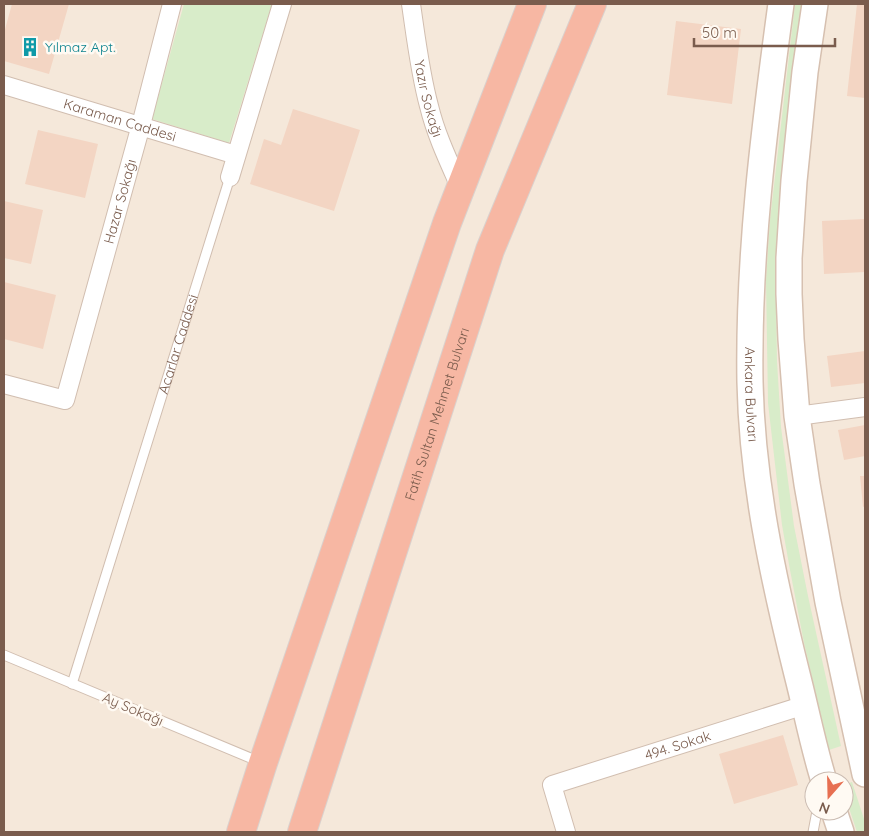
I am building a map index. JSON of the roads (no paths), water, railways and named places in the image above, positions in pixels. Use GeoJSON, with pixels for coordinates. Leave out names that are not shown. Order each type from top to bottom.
{"type":"FeatureCollection","features":[{"type":"Feature","properties":{"kind":"highway"},"geometry":{"type":"LineString","coordinates":[[241,832],[444,233],[532,4]]}},
{"type":"Feature","properties":{"kind":"highway","name":"Fatih Sultan Mehmet Bulvarı"},"geometry":{"type":"LineString","coordinates":[[302,832],[490,250],[592,4]]}},
{"type":"Feature","properties":{"kind":"main road","name":"Ankara Bulvarı"},"geometry":{"type":"LineString","coordinates":[[781,4],[761,168],[750,302],[750,382],[754,447],[770,554],[784,622],[821,771]]}},
{"type":"Feature","properties":{"kind":"main road"},"geometry":{"type":"LineString","coordinates":[[815,4],[804,82],[794,181],[789,258],[791,339],[797,416],[807,484],[828,602],[864,768]]}},
{"type":"Feature","properties":{"kind":"street","name":"Hazar Sokağı"},"geometry":{"type":"LineString","coordinates":[[4,384],[65,400],[172,4]]}},
{"type":"Feature","properties":{"kind":"street","name":"Acarlar Caddesi"},"geometry":{"type":"LineString","coordinates":[[230,177],[282,4]]}},
{"type":"Feature","properties":{"kind":"street","name":"Yazır Sokağı"},"geometry":{"type":"LineString","coordinates":[[411,4],[429,108],[436,131],[461,189]]}},
{"type":"Feature","properties":{"kind":"street","name":"Karaman Caddesi"},"geometry":{"type":"LineString","coordinates":[[4,85],[236,154]]}},
{"type":"Feature","properties":{"kind":"street"},"geometry":{"type":"LineString","coordinates":[[797,416],[865,407]]}},
{"type":"Feature","properties":{"kind":"street","name":"494. Sokak"},"geometry":{"type":"LineString","coordinates":[[566,832],[552,785],[805,704]]}},
{"type":"Feature","properties":{"kind":"lane","name":"Acarlar Caddesi"},"geometry":{"type":"LineString","coordinates":[[72,684],[230,177]]}},
{"type":"Feature","properties":{"kind":"lane","name":"Ay Sokağı"},"geometry":{"type":"LineString","coordinates":[[4,656],[263,763]]}},
{"type":"Feature","properties":{"kind":"place","name":"Yılmaz Apt."},"geometry":{"type":"Point","coordinates":[30,47]}}]}
